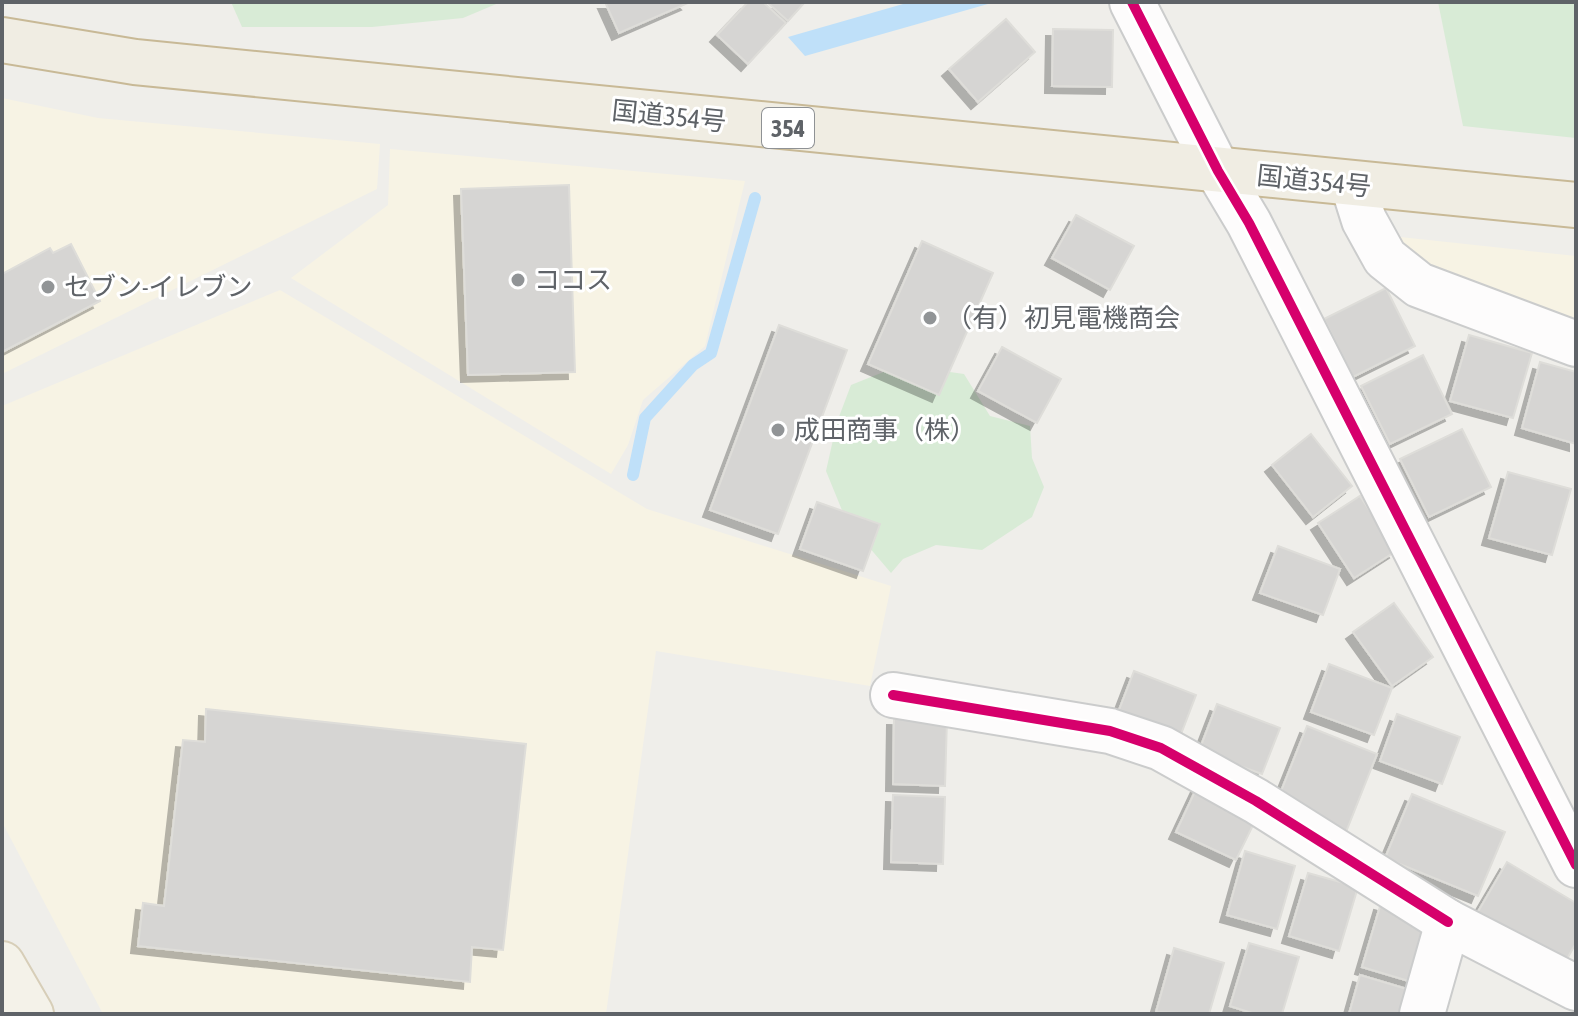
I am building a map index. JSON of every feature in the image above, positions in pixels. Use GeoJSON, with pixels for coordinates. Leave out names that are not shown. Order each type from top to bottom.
{"type":"FeatureCollection","features":[{"type":"Feature","properties":{"kind":"highway","name":"国道354号"},"geometry":{"type":"LineString","coordinates":[[2,40],[135,62],[1576,205]]}},
{"type":"Feature","properties":{"kind":"main road"},"geometry":{"type":"LineString","coordinates":[[2,964],[31,1014]]}},
{"type":"Feature","properties":{"kind":"street"},"geometry":{"type":"LineString","coordinates":[[1132,2],[1218,171],[1249,223],[1576,865]]}},
{"type":"Feature","properties":{"kind":"street"},"geometry":{"type":"LineString","coordinates":[[1353,185],[1364,220],[1385,258],[1419,285],[1576,344]]}},
{"type":"Feature","properties":{"kind":"street"},"geometry":{"type":"LineString","coordinates":[[893,695],[1110,731],[1161,748],[1256,801],[1448,922],[1576,988]]}},
{"type":"Feature","properties":{"kind":"street"},"geometry":{"type":"LineString","coordinates":[[1422,1014],[1448,922]]}},
{"type":"Feature","properties":{"kind":"shaded area"},"geometry":{"type":"Polygon","coordinates":[[[2,98],[98,118],[380,144],[377,189],[2,374],[2,98]]]}},
{"type":"Feature","properties":{"kind":"shaded area"},"geometry":{"type":"Polygon","coordinates":[[[390,149],[745,181],[705,346],[643,400],[628,445],[611,474],[291,278],[388,205],[390,149]]]}},
{"type":"Feature","properties":{"kind":"shaded area"},"geometry":{"type":"Polygon","coordinates":[[[1391,236],[1576,256],[1576,333],[1420,273],[1391,236]]]}},
{"type":"Feature","properties":{"kind":"shaded area"},"geometry":{"type":"Polygon","coordinates":[[[280,290],[647,509],[891,586],[870,686],[656,651],[606,1014],[103,1014],[2,822],[2,406],[280,290]]]}},
{"type":"Feature","properties":{"kind":"green space"},"geometry":{"type":"Polygon","coordinates":[[[231,2],[501,2],[463,18],[372,27],[242,27],[231,2]]]}},
{"type":"Feature","properties":{"kind":"green space"},"geometry":{"type":"Polygon","coordinates":[[[1438,2],[1576,2],[1576,138],[1463,126],[1438,2]]]}},
{"type":"Feature","properties":{"kind":"green space"},"geometry":{"type":"Polygon","coordinates":[[[901,365],[964,374],[990,416],[1030,426],[1032,458],[1044,487],[1032,517],[982,550],[936,545],[903,559],[891,573],[846,520],[826,471],[837,422],[851,385],[901,365]]]}},
{"type":"Feature","properties":{"kind":"water"},"geometry":{"type":"Polygon","coordinates":[[[910,2],[995,2],[805,56],[788,37],[910,2]]]}},
{"type":"Feature","properties":{"kind":"building"},"geometry":{"type":"Polygon","coordinates":[[[605,2],[687,2],[688,3],[619,33],[605,2]]]}},
{"type":"Feature","properties":{"kind":"building"},"geometry":{"type":"Polygon","coordinates":[[[748,2],[763,2],[786,23],[748,64],[717,35],[748,2]]]}},
{"type":"Feature","properties":{"kind":"building"},"geometry":{"type":"Polygon","coordinates":[[[767,2],[805,2],[788,21],[767,2]]]}},
{"type":"Feature","properties":{"kind":"building"},"geometry":{"type":"Polygon","coordinates":[[[1006,19],[1035,52],[978,102],[949,69],[1006,19]]]}},
{"type":"Feature","properties":{"kind":"building"},"geometry":{"type":"Polygon","coordinates":[[[1053,29],[1113,30],[1112,87],[1052,86],[1053,29]]]}},
{"type":"Feature","properties":{"kind":"building","name":"ココス"},"geometry":{"type":"Polygon","coordinates":[[[569,185],[575,372],[468,375],[461,189],[569,185]]]}},
{"type":"Feature","properties":{"kind":"building"},"geometry":{"type":"Polygon","coordinates":[[[1076,215],[1134,246],[1110,290],[1052,258],[1076,215]]]}},
{"type":"Feature","properties":{"kind":"building","name":"（有）初見電機商会"},"geometry":{"type":"Polygon","coordinates":[[[922,241],[993,273],[939,395],[868,364],[922,241]]]}},
{"type":"Feature","properties":{"kind":"building","name":"セブン-イレブン"},"geometry":{"type":"Polygon","coordinates":[[[71,244],[100,301],[2,352],[2,274],[50,248],[53,253],[71,244]]]}},
{"type":"Feature","properties":{"kind":"building"},"geometry":{"type":"Polygon","coordinates":[[[1386,288],[1415,346],[1353,377],[1324,319],[1386,288]]]}},
{"type":"Feature","properties":{"kind":"building","name":"成田商事（株）"},"geometry":{"type":"Polygon","coordinates":[[[779,325],[847,350],[778,534],[710,510],[779,325]]]}},
{"type":"Feature","properties":{"kind":"building"},"geometry":{"type":"Polygon","coordinates":[[[1469,335],[1532,353],[1513,418],[1450,401],[1469,335]]]}},
{"type":"Feature","properties":{"kind":"building"},"geometry":{"type":"Polygon","coordinates":[[[1002,347],[1061,379],[1037,423],[978,391],[1002,347]]]}},
{"type":"Feature","properties":{"kind":"building"},"geometry":{"type":"Polygon","coordinates":[[[1423,355],[1452,414],[1390,444],[1361,386],[1423,355]]]}},
{"type":"Feature","properties":{"kind":"building"},"geometry":{"type":"Polygon","coordinates":[[[1540,362],[1576,372],[1576,444],[1522,428],[1540,362]]]}},
{"type":"Feature","properties":{"kind":"building"},"geometry":{"type":"Polygon","coordinates":[[[1462,429],[1491,487],[1429,517],[1400,459],[1462,429]]]}},
{"type":"Feature","properties":{"kind":"building"},"geometry":{"type":"Polygon","coordinates":[[[1311,434],[1352,486],[1313,517],[1272,465],[1311,434]]]}},
{"type":"Feature","properties":{"kind":"building"},"geometry":{"type":"Polygon","coordinates":[[[1508,472],[1571,489],[1552,555],[1489,538],[1508,472]]]}},
{"type":"Feature","properties":{"kind":"building"},"geometry":{"type":"Polygon","coordinates":[[[1360,496],[1396,551],[1354,578],[1318,523],[1360,496]]]}},
{"type":"Feature","properties":{"kind":"building"},"geometry":{"type":"Polygon","coordinates":[[[817,502],[880,524],[863,571],[800,549],[817,502]]]}},
{"type":"Feature","properties":{"kind":"building"},"geometry":{"type":"Polygon","coordinates":[[[1278,546],[1340,569],[1323,615],[1260,593],[1278,546]]]}},
{"type":"Feature","properties":{"kind":"building"},"geometry":{"type":"Polygon","coordinates":[[[1394,603],[1433,657],[1392,686],[1353,632],[1394,603]]]}},
{"type":"Feature","properties":{"kind":"building"},"geometry":{"type":"Polygon","coordinates":[[[1329,664],[1392,688],[1374,735],[1311,712],[1329,664]]]}},
{"type":"Feature","properties":{"kind":"building"},"geometry":{"type":"Polygon","coordinates":[[[1134,671],[1196,695],[1178,742],[1116,718],[1134,671]]]}},
{"type":"Feature","properties":{"kind":"building"},"geometry":{"type":"Polygon","coordinates":[[[1217,704],[1280,728],[1262,774],[1199,751],[1217,704]]]}},
{"type":"Feature","properties":{"kind":"building"},"geometry":{"type":"Polygon","coordinates":[[[206,709],[526,744],[503,950],[472,947],[470,982],[138,946],[143,903],[164,906],[183,740],[205,742],[206,709]]]}},
{"type":"Feature","properties":{"kind":"building"},"geometry":{"type":"Polygon","coordinates":[[[1397,714],[1460,737],[1442,784],[1380,761],[1397,714]]]}},
{"type":"Feature","properties":{"kind":"building"},"geometry":{"type":"Polygon","coordinates":[[[894,718],[947,719],[945,786],[893,784],[894,718]]]}},
{"type":"Feature","properties":{"kind":"building"},"geometry":{"type":"Polygon","coordinates":[[[1307,726],[1377,754],[1346,832],[1276,804],[1307,726]]]}},
{"type":"Feature","properties":{"kind":"building"},"geometry":{"type":"Polygon","coordinates":[[[1198,785],[1259,813],[1236,860],[1176,832],[1198,785]]]}},
{"type":"Feature","properties":{"kind":"building"},"geometry":{"type":"Polygon","coordinates":[[[1412,794],[1505,832],[1478,896],[1385,858],[1412,794]]]}},
{"type":"Feature","properties":{"kind":"building"},"geometry":{"type":"Polygon","coordinates":[[[893,795],[945,797],[943,864],[891,862],[893,795]]]}},
{"type":"Feature","properties":{"kind":"building"},"geometry":{"type":"Polygon","coordinates":[[[1245,851],[1295,866],[1277,929],[1227,915],[1245,851]]]}},
{"type":"Feature","properties":{"kind":"building"},"geometry":{"type":"Polygon","coordinates":[[[1507,862],[1576,903],[1576,943],[1559,973],[1472,922],[1507,862]]]}},
{"type":"Feature","properties":{"kind":"building"},"geometry":{"type":"Polygon","coordinates":[[[1308,873],[1358,887],[1339,951],[1289,936],[1308,873]]]}},
{"type":"Feature","properties":{"kind":"building"},"geometry":{"type":"Polygon","coordinates":[[[1381,903],[1431,917],[1412,982],[1362,967],[1381,903]]]}},
{"type":"Feature","properties":{"kind":"building"},"geometry":{"type":"Polygon","coordinates":[[[1249,943],[1299,957],[1282,1014],[1255,1014],[1230,1006],[1249,943]]]}},
{"type":"Feature","properties":{"kind":"building"},"geometry":{"type":"Polygon","coordinates":[[[1174,948],[1224,963],[1209,1014],[1156,1012],[1174,948]]]}},
{"type":"Feature","properties":{"kind":"building"},"geometry":{"type":"Polygon","coordinates":[[[1360,975],[1410,990],[1403,1014],[1349,1014],[1360,975]]]}},
{"type":"Feature","properties":{"kind":"waterway"},"geometry":{"type":"LineString","coordinates":[[633,475],[645,418],[693,365],[711,353],[755,198]]}},
{"type":"Feature","properties":{"kind":"cycle path"},"geometry":{"type":"LineString","coordinates":[[1132,2],[1218,171],[1249,223],[1576,865]]}},
{"type":"Feature","properties":{"kind":"cycle path"},"geometry":{"type":"LineString","coordinates":[[893,695],[1110,731],[1161,748],[1256,801],[1448,922]]}},
{"type":"Feature","properties":{"kind":"place","name":"ココス"},"geometry":{"type":"Point","coordinates":[518,280]}},
{"type":"Feature","properties":{"kind":"place","name":"セブン-イレブン"},"geometry":{"type":"Point","coordinates":[48,287]}},
{"type":"Feature","properties":{"kind":"place","name":"（有）初見電機商会"},"geometry":{"type":"Point","coordinates":[930,318]}},
{"type":"Feature","properties":{"kind":"place","name":"成田商事（株）"},"geometry":{"type":"Point","coordinates":[778,430]}}]}
